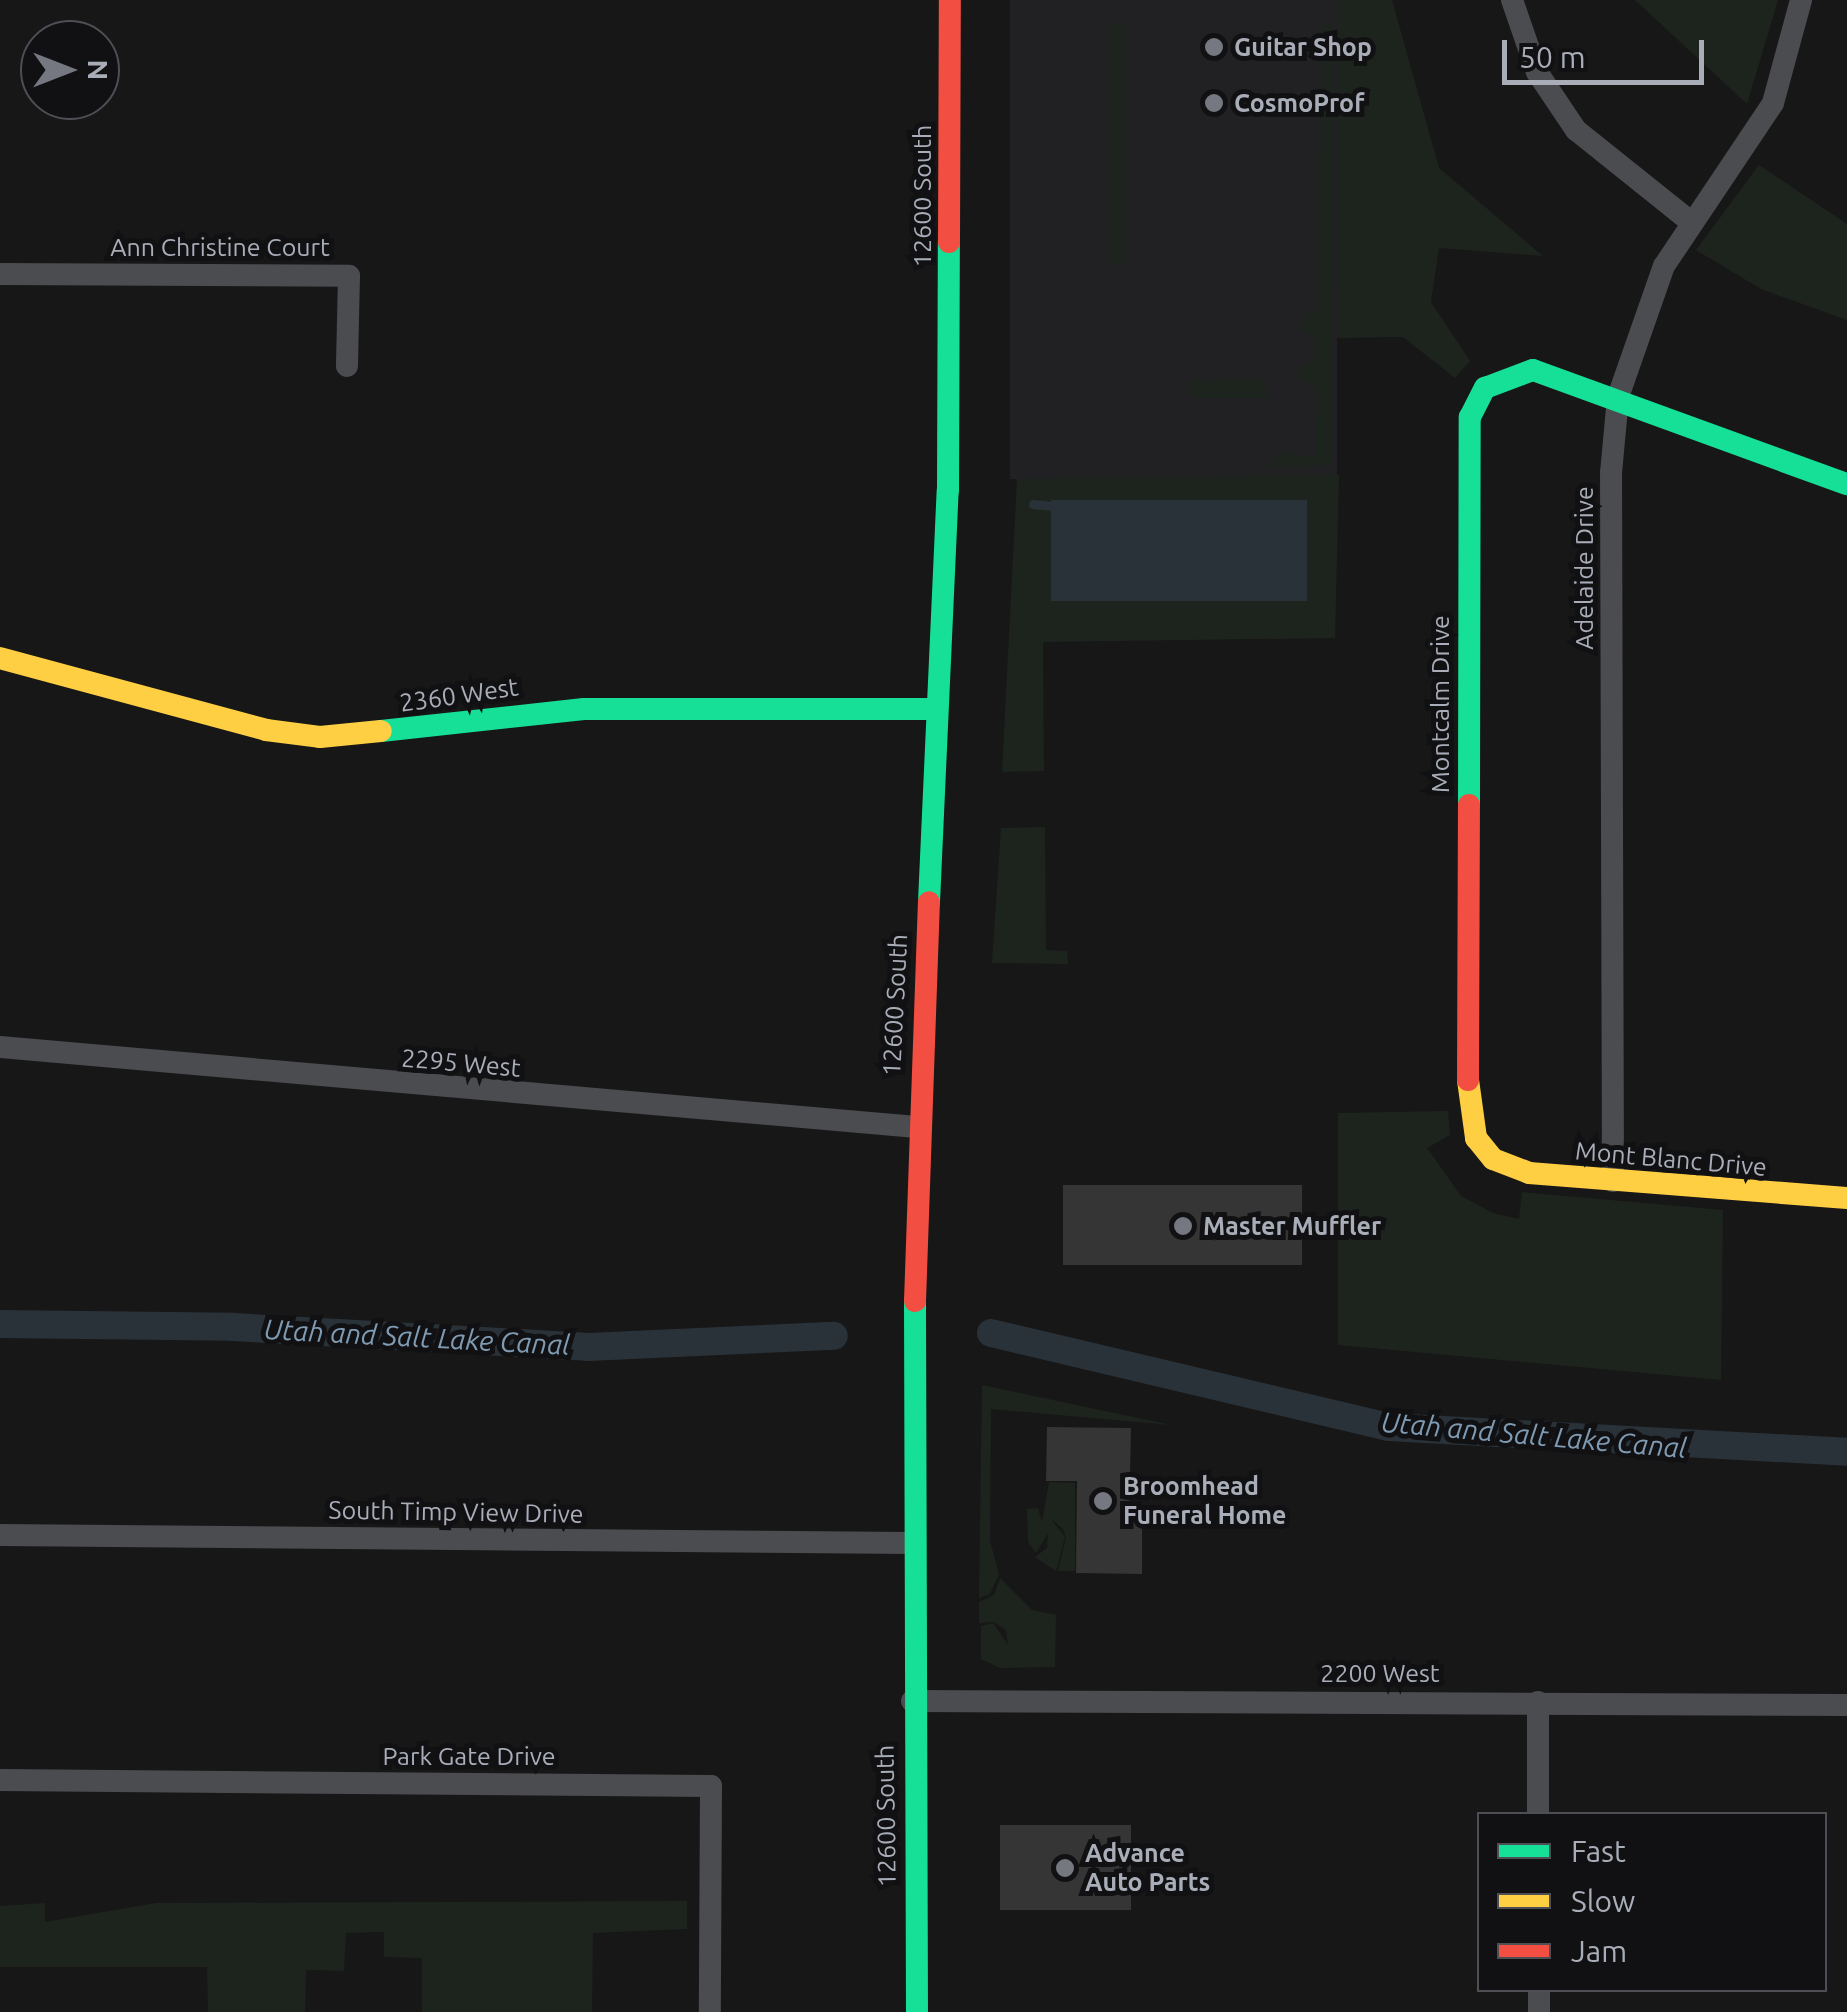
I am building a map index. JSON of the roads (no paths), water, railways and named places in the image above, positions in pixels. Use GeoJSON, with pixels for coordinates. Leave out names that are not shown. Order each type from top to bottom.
{"type":"FeatureCollection","features":[{"type":"Feature","properties":{"kind":"street","name":"12600 South"},"geometry":{"type":"LineString","coordinates":[[917,2012],[912,1544],[917,1127],[948,490],[950,0]]}},
{"type":"Feature","properties":{"kind":"street"},"geometry":{"type":"LineString","coordinates":[[1512,0],[1538,72],[1576,130],[1691,222]]}},
{"type":"Feature","properties":{"kind":"street","name":"Adelaide Drive"},"geometry":{"type":"LineString","coordinates":[[1612,1181],[1611,473],[1618,397],[1642,313],[1691,222],[1772,103],[1801,0]]}},
{"type":"Feature","properties":{"kind":"street","name":"Ann Christine Court"},"geometry":{"type":"LineString","coordinates":[[0,274],[350,276],[347,366]]}},
{"type":"Feature","properties":{"kind":"street","name":"Montcalm Drive"},"geometry":{"type":"LineString","coordinates":[[1493,1159],[1468,1112],[1470,417],[1484,388],[1517,371],[1550,373],[1618,397]]}},
{"type":"Feature","properties":{"kind":"street"},"geometry":{"type":"LineString","coordinates":[[1618,397],[1847,484]]}},
{"type":"Feature","properties":{"kind":"street","name":"2360 West"},"geometry":{"type":"LineString","coordinates":[[0,658],[266,730],[320,736],[584,709],[937,709]]}},
{"type":"Feature","properties":{"kind":"street","name":"2295 West"},"geometry":{"type":"LineString","coordinates":[[0,1047],[917,1127]]}},
{"type":"Feature","properties":{"kind":"street","name":"Mont Blanc Drive"},"geometry":{"type":"LineString","coordinates":[[1493,1159],[1529,1173],[1847,1198]]}},
{"type":"Feature","properties":{"kind":"street","name":"South Timp View Drive"},"geometry":{"type":"LineString","coordinates":[[0,1535],[912,1544]]}},
{"type":"Feature","properties":{"kind":"street","name":"2200 West"},"geometry":{"type":"LineString","coordinates":[[912,1702],[1847,1705]]}},
{"type":"Feature","properties":{"kind":"street"},"geometry":{"type":"LineString","coordinates":[[1538,1702],[1538,1812]]}},
{"type":"Feature","properties":{"kind":"street","name":"Park Gate Drive"},"geometry":{"type":"LineString","coordinates":[[0,1780],[711,1786],[710,2012]]}},
{"type":"Feature","properties":{"kind":"waterway"},"geometry":{"type":"LineString","coordinates":[[1033,504],[1051,506]]}},
{"type":"Feature","properties":{"kind":"waterway","name":"Utah and Salt Lake Canal"},"geometry":{"type":"LineString","coordinates":[[0,1324],[233,1327],[588,1347],[834,1336]]}},
{"type":"Feature","properties":{"kind":"waterway","name":"Utah and Salt Lake Canal"},"geometry":{"type":"LineString","coordinates":[[991,1333],[1389,1427],[1847,1452]]}},
{"type":"Feature","properties":{"kind":"place","name":"Guitar Shop"},"geometry":{"type":"Point","coordinates":[1214,47]}},
{"type":"Feature","properties":{"kind":"place","name":"CosmoProf"},"geometry":{"type":"Point","coordinates":[1214,103]}},
{"type":"Feature","properties":{"kind":"place","name":"Master Muffler"},"geometry":{"type":"Point","coordinates":[1183,1226]}},
{"type":"Feature","properties":{"kind":"place","name":"Broomhead Funeral Home"},"geometry":{"type":"Point","coordinates":[1103,1501]}},
{"type":"Feature","properties":{"kind":"place","name":"Advance Auto Parts"},"geometry":{"type":"Point","coordinates":[1065,1868]}}]}
